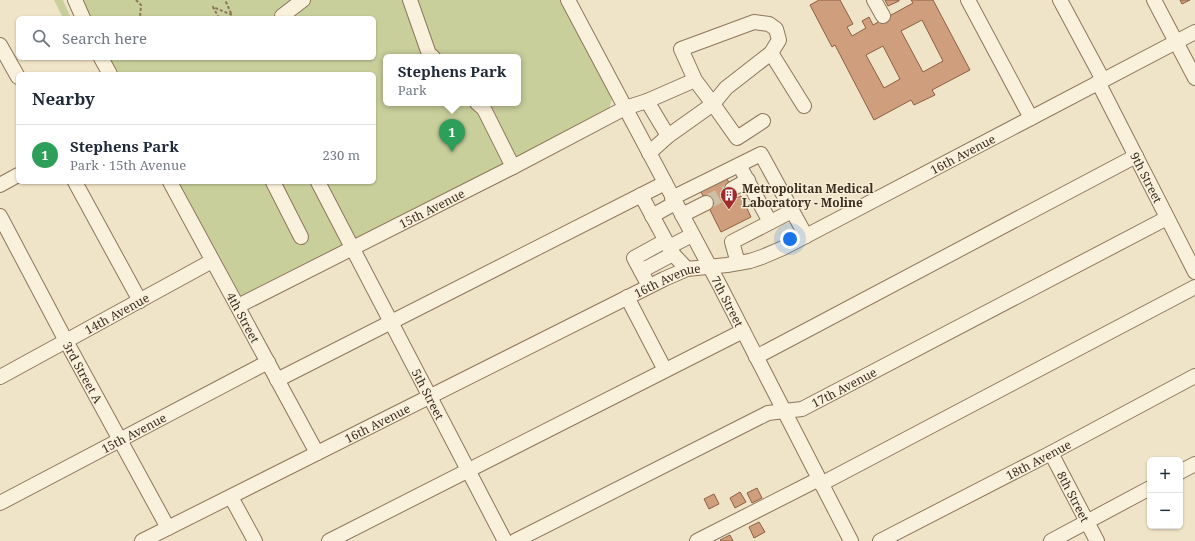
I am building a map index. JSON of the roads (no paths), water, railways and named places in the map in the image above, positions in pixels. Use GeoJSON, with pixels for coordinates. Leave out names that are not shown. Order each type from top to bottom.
{"type":"FeatureCollection","features":[{"type":"Feature","properties":{"kind":"street"},"geometry":{"type":"LineString","coordinates":[[76,0],[82,16]]}},
{"type":"Feature","properties":{"kind":"street"},"geometry":{"type":"LineString","coordinates":[[282,16],[303,0]]}},
{"type":"Feature","properties":{"kind":"street"},"geometry":{"type":"LineString","coordinates":[[410,0],[429,54]]}},
{"type":"Feature","properties":{"kind":"street","name":"7th Street"},"geometry":{"type":"LineString","coordinates":[[568,0],[709,266],[851,541]]}},
{"type":"Feature","properties":{"kind":"street"},"geometry":{"type":"LineString","coordinates":[[874,0],[883,16]]}},
{"type":"Feature","properties":{"kind":"street"},"geometry":{"type":"LineString","coordinates":[[968,0],[1031,118]]}},
{"type":"Feature","properties":{"kind":"street","name":"9th Street"},"geometry":{"type":"LineString","coordinates":[[1060,0],[1101,81],[1136,156],[1195,272]]}},
{"type":"Feature","properties":{"kind":"street"},"geometry":{"type":"LineString","coordinates":[[1154,0],[1195,78]]}},
{"type":"Feature","properties":{"kind":"street"},"geometry":{"type":"LineString","coordinates":[[649,153],[668,136],[713,104],[726,88],[771,53],[779,40],[776,29],[769,24],[754,22],[681,49],[695,80],[713,104],[737,138],[763,122]]}},
{"type":"Feature","properties":{"kind":"street","name":"16th Avenue"},"geometry":{"type":"LineString","coordinates":[[142,541],[687,268],[738,263],[762,257],[806,236],[1195,32]]}},
{"type":"Feature","properties":{"kind":"street"},"geometry":{"type":"LineString","coordinates":[[0,45],[16,74]]}},
{"type":"Feature","properties":{"kind":"street"},"geometry":{"type":"LineString","coordinates":[[771,53],[804,106]]}},
{"type":"Feature","properties":{"kind":"street"},"geometry":{"type":"LineString","coordinates":[[102,60],[109,72]]}},
{"type":"Feature","properties":{"kind":"street","name":"15th Avenue"},"geometry":{"type":"LineString","coordinates":[[238,306],[513,167],[625,108],[647,101],[695,80]]}},
{"type":"Feature","properties":{"kind":"street"},"geometry":{"type":"LineString","coordinates":[[647,101],[668,136]]}},
{"type":"Feature","properties":{"kind":"street"},"geometry":{"type":"LineString","coordinates":[[480,106],[484,109],[513,167]]}},
{"type":"Feature","properties":{"kind":"street"},"geometry":{"type":"LineString","coordinates":[[656,214],[676,205],[739,165],[761,154],[806,236]]}},
{"type":"Feature","properties":{"kind":"street"},"geometry":{"type":"LineString","coordinates":[[756,357],[1136,156]]}},
{"type":"Feature","properties":{"kind":"street"},"geometry":{"type":"LineString","coordinates":[[739,165],[770,222]]}},
{"type":"Feature","properties":{"kind":"street"},"geometry":{"type":"LineString","coordinates":[[0,185],[16,176]]}},
{"type":"Feature","properties":{"kind":"street"},"geometry":{"type":"LineString","coordinates":[[732,189],[748,180]]}},
{"type":"Feature","properties":{"kind":"street"},"geometry":{"type":"LineString","coordinates":[[277,380],[665,183]]}},
{"type":"Feature","properties":{"kind":"street"},"geometry":{"type":"LineString","coordinates":[[76,184],[140,301]]}},
{"type":"Feature","properties":{"kind":"street","name":"4th Street"},"geometry":{"type":"LineString","coordinates":[[171,184],[318,453]]}},
{"type":"Feature","properties":{"kind":"street"},"geometry":{"type":"LineString","coordinates":[[274,184],[301,237]]}},
{"type":"Feature","properties":{"kind":"street","name":"5th Street"},"geometry":{"type":"LineString","coordinates":[[319,184],[504,541]]}},
{"type":"Feature","properties":{"kind":"street"},"geometry":{"type":"LineString","coordinates":[[641,195],[656,214],[671,247],[687,268]]}},
{"type":"Feature","properties":{"kind":"street"},"geometry":{"type":"LineString","coordinates":[[676,205],[706,203]]}},
{"type":"Feature","properties":{"kind":"street"},"geometry":{"type":"LineString","coordinates":[[738,263],[732,242],[792,211]]}},
{"type":"Feature","properties":{"kind":"street","name":"3rd Street A"},"geometry":{"type":"LineString","coordinates":[[0,216],[119,440],[168,528]]}},
{"type":"Feature","properties":{"kind":"street","name":"17th Avenue"},"geometry":{"type":"LineString","coordinates":[[515,541],[768,413],[802,409],[1167,218]]}},
{"type":"Feature","properties":{"kind":"street"},"geometry":{"type":"LineString","coordinates":[[649,286],[634,258],[671,247],[692,235]]}},
{"type":"Feature","properties":{"kind":"street","name":"14th Avenue"},"geometry":{"type":"LineString","coordinates":[[0,376],[212,261]]}},
{"type":"Feature","properties":{"kind":"street"},"geometry":{"type":"LineString","coordinates":[[697,541],[820,481],[1195,287]]}},
{"type":"Feature","properties":{"kind":"street"},"geometry":{"type":"LineString","coordinates":[[627,297],[665,370]]}},
{"type":"Feature","properties":{"kind":"street"},"geometry":{"type":"LineString","coordinates":[[329,541],[743,331]]}},
{"type":"Feature","properties":{"kind":"street","name":"15th Avenue"},"geometry":{"type":"LineString","coordinates":[[0,503],[268,362]]}},
{"type":"Feature","properties":{"kind":"street","name":"18th Avenue"},"geometry":{"type":"LineString","coordinates":[[880,541],[1195,376]]}},
{"type":"Feature","properties":{"kind":"street","name":"8th Street"},"geometry":{"type":"LineString","coordinates":[[1051,452],[1097,541]]}},
{"type":"Feature","properties":{"kind":"street"},"geometry":{"type":"LineString","coordinates":[[1183,470],[1195,464]]}},
{"type":"Feature","properties":{"kind":"street"},"geometry":{"type":"LineString","coordinates":[[1050,541],[1147,490]]}},
{"type":"Feature","properties":{"kind":"street"},"geometry":{"type":"LineString","coordinates":[[231,497],[255,541]]}},
{"type":"Feature","properties":{"kind":"tunnel"},"geometry":{"type":"LineString","coordinates":[[706,203],[732,189]]}},
{"type":"Feature","properties":{"kind":"place","name":"Stephens Park"},"geometry":{"type":"Point","coordinates":[452,152]}},
{"type":"Feature","properties":{"kind":"place","name":"Metropolitan Medical Laboratory - Moline"},"geometry":{"type":"Point","coordinates":[729,210]}}]}
